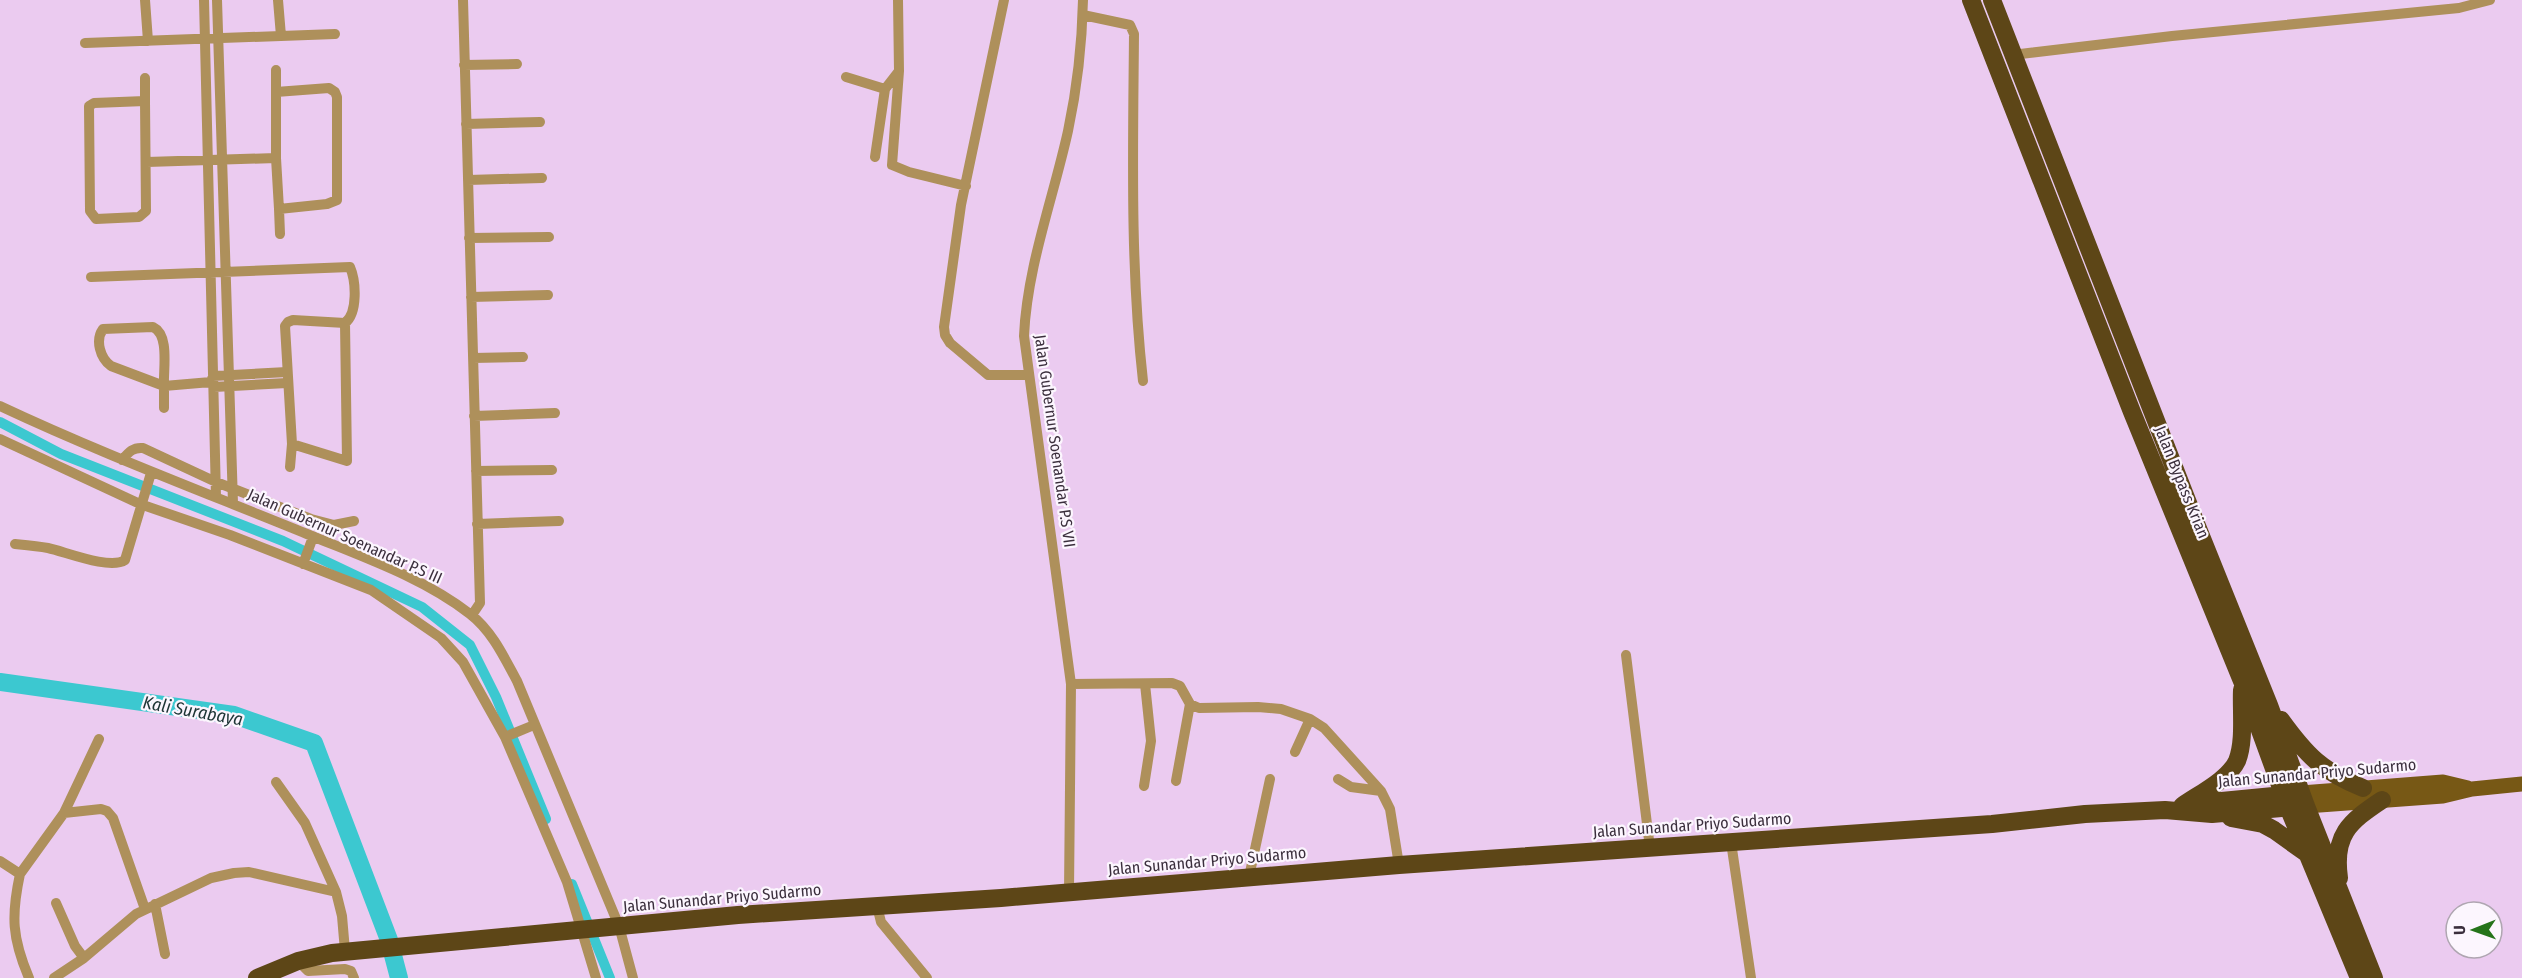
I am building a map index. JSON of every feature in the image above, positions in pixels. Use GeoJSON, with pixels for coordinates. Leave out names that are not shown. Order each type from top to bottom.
{"type":"FeatureCollection","features":[{"type":"Feature","properties":{"kind":"highway","name":"Jalan Bypass Krian"},"geometry":{"type":"LineString","coordinates":[[1971,0],[2132,412],[2242,681],[2343,902],[2374,978]]}},
{"type":"Feature","properties":{"kind":"highway","name":"Jalan Bypass Krian"},"geometry":{"type":"LineString","coordinates":[[1992,0],[2012,56],[2269,705],[2309,855],[2359,978]]}},
{"type":"Feature","properties":{"kind":"highway"},"geometry":{"type":"LineString","coordinates":[[2174,808],[2218,780],[2236,763],[2239,752],[2242,681]]}},
{"type":"Feature","properties":{"kind":"highway"},"geometry":{"type":"LineString","coordinates":[[2269,705],[2297,742],[2319,765],[2334,775],[2363,788]]}},
{"type":"Feature","properties":{"kind":"highway","name":"Jalan Sunandar Priyo Sudarmo"},"geometry":{"type":"LineString","coordinates":[[2174,808],[2212,814],[2295,800]]}},
{"type":"Feature","properties":{"kind":"highway","name":"Jalan Sunandar Priyo Sudarmo"},"geometry":{"type":"LineString","coordinates":[[256,978],[298,961],[348,951],[615,926],[1399,865],[1992,824],[2072,815],[2295,800]]}},
{"type":"Feature","properties":{"kind":"highway"},"geometry":{"type":"LineString","coordinates":[[2343,902],[2338,871],[2338,846],[2344,832],[2356,817],[2382,800]]}},
{"type":"Feature","properties":{"kind":"highway"},"geometry":{"type":"LineString","coordinates":[[2212,814],[2263,824],[2309,855]]}},
{"type":"Feature","properties":{"kind":"main road","name":"Jalan Sunandar Priyo Sudarmo"},"geometry":{"type":"LineString","coordinates":[[2295,800],[2363,788],[2443,782],[2472,789]]}},
{"type":"Feature","properties":{"kind":"main road","name":"Jalan Sunandar Priyo Sudarmo"},"geometry":{"type":"LineString","coordinates":[[2295,800],[2382,800],[2443,796],[2472,789],[2522,784]]}},
{"type":"Feature","properties":{"kind":"street"},"geometry":{"type":"LineString","coordinates":[[145,0],[148,41]]}},
{"type":"Feature","properties":{"kind":"street"},"geometry":{"type":"LineString","coordinates":[[204,0],[216,497]]}},
{"type":"Feature","properties":{"kind":"street"},"geometry":{"type":"LineString","coordinates":[[217,0],[233,503]]}},
{"type":"Feature","properties":{"kind":"street"},"geometry":{"type":"LineString","coordinates":[[278,0],[281,36]]}},
{"type":"Feature","properties":{"kind":"street"},"geometry":{"type":"LineString","coordinates":[[463,0],[480,603],[472,615]]}},
{"type":"Feature","properties":{"kind":"street"},"geometry":{"type":"LineString","coordinates":[[898,0],[899,71],[891,164],[893,167],[909,172],[966,186]]}},
{"type":"Feature","properties":{"kind":"street"},"geometry":{"type":"LineString","coordinates":[[1004,0],[957,228],[944,327],[945,335],[950,343],[988,375],[1028,375]]}},
{"type":"Feature","properties":{"kind":"street","name":"Jalan Gubernur Soenandar P.S VII"},"geometry":{"type":"LineString","coordinates":[[1069,892],[1071,684],[1024,336],[1028,294],[1068,130],[1077,73],[1083,0]]}},
{"type":"Feature","properties":{"kind":"street"},"geometry":{"type":"LineString","coordinates":[[2012,56],[2172,36],[2459,8],[2490,0]]}},
{"type":"Feature","properties":{"kind":"street"},"geometry":{"type":"LineString","coordinates":[[1083,15],[1130,25],[1134,34],[1133,261],[1143,381]]}},
{"type":"Feature","properties":{"kind":"street"},"geometry":{"type":"LineString","coordinates":[[85,43],[335,34]]}},
{"type":"Feature","properties":{"kind":"street"},"geometry":{"type":"LineString","coordinates":[[464,65],[517,64]]}},
{"type":"Feature","properties":{"kind":"street"},"geometry":{"type":"LineString","coordinates":[[276,70],[276,158],[280,234]]}},
{"type":"Feature","properties":{"kind":"street"},"geometry":{"type":"LineString","coordinates":[[875,157],[885,89],[899,71]]}},
{"type":"Feature","properties":{"kind":"street"},"geometry":{"type":"LineString","coordinates":[[846,77],[885,89]]}},
{"type":"Feature","properties":{"kind":"street"},"geometry":{"type":"LineString","coordinates":[[145,78],[146,101],[147,162],[147,204],[143,215],[101,220],[92,216],[90,211],[89,106],[94,103],[146,101]]}},
{"type":"Feature","properties":{"kind":"street"},"geometry":{"type":"LineString","coordinates":[[276,92],[329,88],[335,92],[337,108],[337,200],[327,204],[279,208]]}},
{"type":"Feature","properties":{"kind":"street"},"geometry":{"type":"LineString","coordinates":[[466,124],[540,122]]}},
{"type":"Feature","properties":{"kind":"street"},"geometry":{"type":"LineString","coordinates":[[147,162],[276,158]]}},
{"type":"Feature","properties":{"kind":"street"},"geometry":{"type":"LineString","coordinates":[[468,180],[542,178]]}},
{"type":"Feature","properties":{"kind":"street"},"geometry":{"type":"LineString","coordinates":[[469,238],[549,237]]}},
{"type":"Feature","properties":{"kind":"street"},"geometry":{"type":"LineString","coordinates":[[91,278],[348,265],[353,275],[353,313],[345,323],[347,461],[292,444]]}},
{"type":"Feature","properties":{"kind":"street"},"geometry":{"type":"LineString","coordinates":[[471,297],[548,295]]}},
{"type":"Feature","properties":{"kind":"street"},"geometry":{"type":"LineString","coordinates":[[290,467],[292,444],[285,326],[288,322],[299,320],[345,323]]}},
{"type":"Feature","properties":{"kind":"street"},"geometry":{"type":"LineString","coordinates":[[164,408],[164,386],[163,337],[158,329],[153,327],[108,328],[100,332],[100,350],[106,362],[164,386],[287,377]]}},
{"type":"Feature","properties":{"kind":"street"},"geometry":{"type":"LineString","coordinates":[[472,358],[523,357]]}},
{"type":"Feature","properties":{"kind":"street","name":"Jalan Gubernur Soenandar P.S III"},"geometry":{"type":"LineString","coordinates":[[0,406],[123,460],[150,475],[233,503],[312,539],[429,586],[472,615],[496,642],[517,681],[531,726],[615,926],[633,978]]}},
{"type":"Feature","properties":{"kind":"street"},"geometry":{"type":"LineString","coordinates":[[474,416],[555,412]]}},
{"type":"Feature","properties":{"kind":"street"},"geometry":{"type":"LineString","coordinates":[[0,439],[141,501],[304,561],[371,590],[441,638],[463,662],[508,736],[567,882],[596,978]]}},
{"type":"Feature","properties":{"kind":"street"},"geometry":{"type":"LineString","coordinates":[[123,460],[128,452],[136,448],[143,448],[216,482],[325,523],[339,525],[354,521]]}},
{"type":"Feature","properties":{"kind":"street"},"geometry":{"type":"LineString","coordinates":[[476,471],[552,471]]}},
{"type":"Feature","properties":{"kind":"street"},"geometry":{"type":"LineString","coordinates":[[15,544],[45,547],[100,562],[120,563],[125,560],[150,475]]}},
{"type":"Feature","properties":{"kind":"street"},"geometry":{"type":"LineString","coordinates":[[477,524],[559,521]]}},
{"type":"Feature","properties":{"kind":"street"},"geometry":{"type":"LineString","coordinates":[[304,561],[312,539]]}},
{"type":"Feature","properties":{"kind":"street"},"geometry":{"type":"LineString","coordinates":[[1626,655],[1650,848]]}},
{"type":"Feature","properties":{"kind":"street"},"geometry":{"type":"LineString","coordinates":[[1071,684],[1176,683],[1190,704],[1199,708],[1281,709],[1310,719],[1324,728],[1381,791],[1390,809],[1399,865]]}},
{"type":"Feature","properties":{"kind":"street"},"geometry":{"type":"LineString","coordinates":[[1144,786],[1151,741],[1145,684]]}},
{"type":"Feature","properties":{"kind":"street"},"geometry":{"type":"LineString","coordinates":[[1176,781],[1190,704]]}},
{"type":"Feature","properties":{"kind":"street"},"geometry":{"type":"LineString","coordinates":[[1295,752],[1310,719]]}},
{"type":"Feature","properties":{"kind":"street"},"geometry":{"type":"LineString","coordinates":[[508,736],[531,726]]}},
{"type":"Feature","properties":{"kind":"street"},"geometry":{"type":"LineString","coordinates":[[28,978],[15,937],[15,898],[20,874],[64,813],[99,739]]}},
{"type":"Feature","properties":{"kind":"street"},"geometry":{"type":"LineString","coordinates":[[1249,877],[1270,779]]}},
{"type":"Feature","properties":{"kind":"street"},"geometry":{"type":"LineString","coordinates":[[1338,779],[1351,787],[1381,791]]}},
{"type":"Feature","properties":{"kind":"street"},"geometry":{"type":"LineString","coordinates":[[276,782],[305,823],[336,892],[348,951]]}},
{"type":"Feature","properties":{"kind":"street"},"geometry":{"type":"LineString","coordinates":[[64,813],[101,809],[108,811],[150,906],[165,954]]}},
{"type":"Feature","properties":{"kind":"street"},"geometry":{"type":"LineString","coordinates":[[1731,842],[1751,978]]}},
{"type":"Feature","properties":{"kind":"street"},"geometry":{"type":"LineString","coordinates":[[0,861],[20,874]]}},
{"type":"Feature","properties":{"kind":"street"},"geometry":{"type":"LineString","coordinates":[[54,978],[84,958],[125,921],[150,906],[211,878],[234,873],[265,875],[336,892]]}},
{"type":"Feature","properties":{"kind":"street"},"geometry":{"type":"LineString","coordinates":[[56,903],[75,946],[84,958]]}},
{"type":"Feature","properties":{"kind":"street"},"geometry":{"type":"LineString","coordinates":[[877,906],[881,922],[927,978]]}},
{"type":"Feature","properties":{"kind":"street"},"geometry":{"type":"LineString","coordinates":[[298,961],[308,971],[345,969],[351,971],[354,978]]}},
{"type":"Feature","properties":{"kind":"waterway"},"geometry":{"type":"LineString","coordinates":[[0,422],[61,454],[283,541],[422,607],[470,645],[496,697],[546,819]]}},
{"type":"Feature","properties":{"kind":"waterway","name":"Kali Surabaya"},"geometry":{"type":"LineString","coordinates":[[0,682],[234,715],[314,743],[389,940],[399,978]]}},
{"type":"Feature","properties":{"kind":"waterway"},"geometry":{"type":"LineString","coordinates":[[572,884],[610,978]]}}]}
